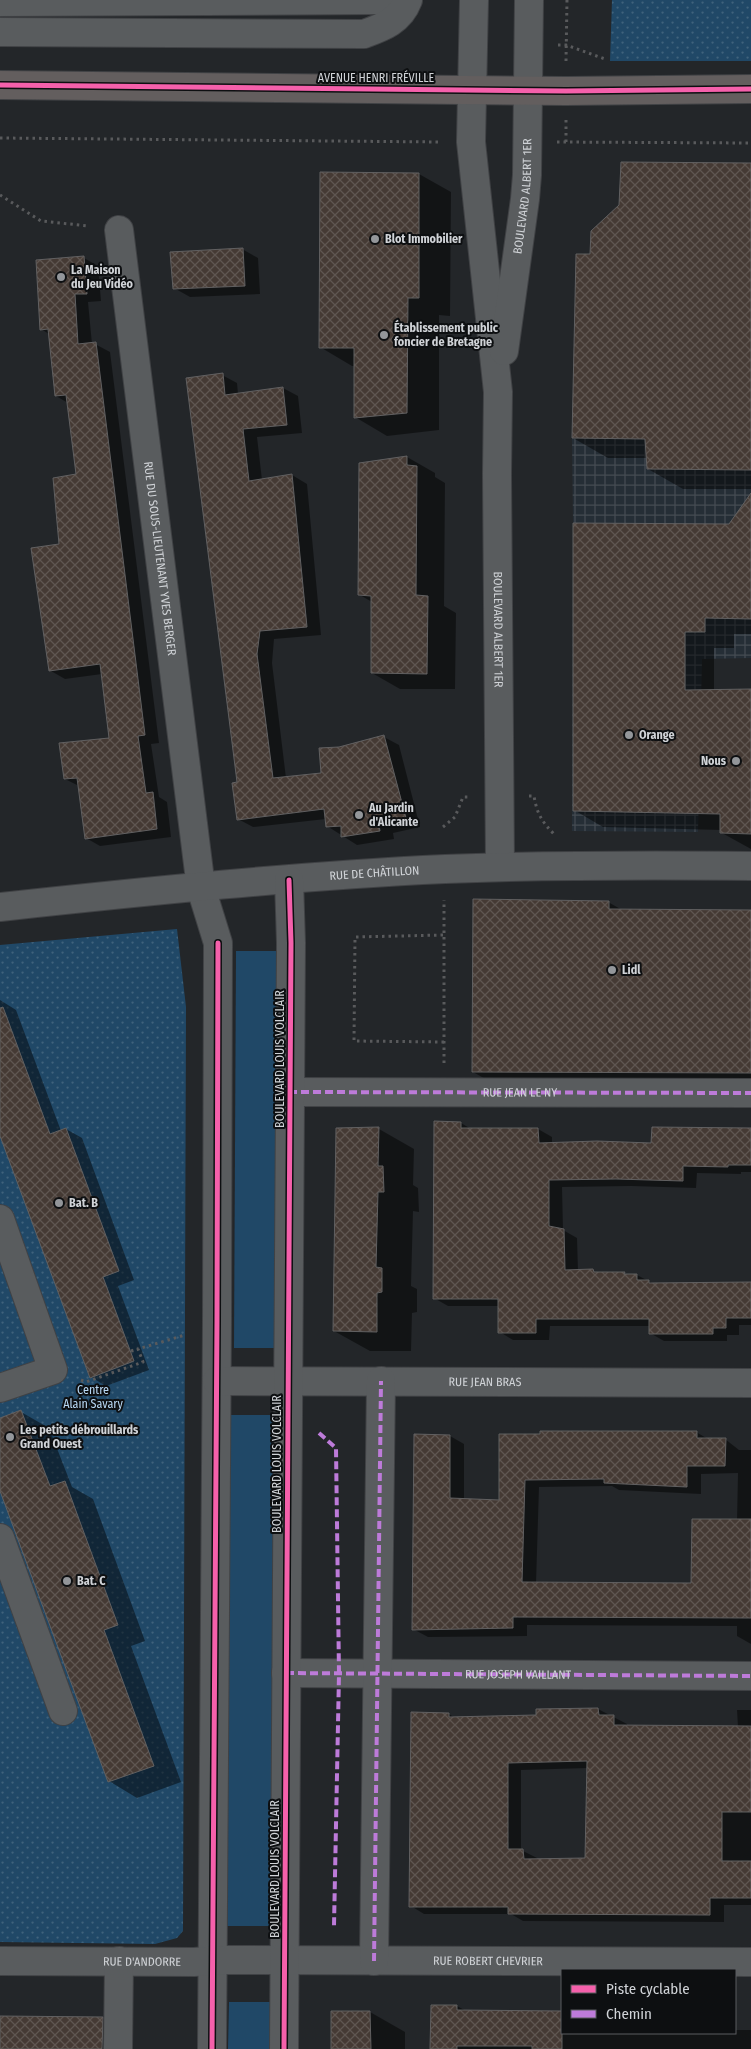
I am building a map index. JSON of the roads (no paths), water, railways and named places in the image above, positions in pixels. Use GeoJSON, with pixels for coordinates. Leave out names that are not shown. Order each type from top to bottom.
{"type":"FeatureCollection","features":[{"type":"Feature","properties":{"kind":"main road","name":"AVENUE HENRI FRÉVILLE"},"geometry":{"type":"LineString","coordinates":[[0,85],[566,91],[751,90]]}},
{"type":"Feature","properties":{"kind":"street"},"geometry":{"type":"LineString","coordinates":[[0,2],[381,0]]}},
{"type":"Feature","properties":{"kind":"street"},"geometry":{"type":"LineString","coordinates":[[0,32],[364,34],[392,22],[400,14],[408,0]]}},
{"type":"Feature","properties":{"kind":"street","name":"BOULEVARD ALBERT 1ER"},"geometry":{"type":"LineString","coordinates":[[474,0],[471,142],[498,392],[500,867]]}},
{"type":"Feature","properties":{"kind":"street","name":"BOULEVARD ALBERT 1ER"},"geometry":{"type":"LineString","coordinates":[[498,392],[526,199],[529,0]]}},
{"type":"Feature","properties":{"kind":"street"},"geometry":{"type":"LineString","coordinates":[[0,10],[28,26],[50,32]]}},
{"type":"Feature","properties":{"kind":"street","name":"RUE DU SOUS-LIEUTENANT YVES BERGER"},"geometry":{"type":"LineString","coordinates":[[119,230],[201,888]]}},
{"type":"Feature","properties":{"kind":"street","name":"RUE DE CHÂTILLON"},"geometry":{"type":"LineString","coordinates":[[0,907],[289,880],[400,872],[597,865],[751,866]]}},
{"type":"Feature","properties":{"kind":"street","name":"BOULEVARD LOUIS VOLCLAIR"},"geometry":{"type":"LineString","coordinates":[[284,2049],[291,943],[289,880]]}},
{"type":"Feature","properties":{"kind":"street"},"geometry":{"type":"LineString","coordinates":[[201,888],[218,943],[212,2049]]}},
{"type":"Feature","properties":{"kind":"street","name":"RUE JEAN LE NY"},"geometry":{"type":"LineString","coordinates":[[289,1092],[751,1093]]}},
{"type":"Feature","properties":{"kind":"street"},"geometry":{"type":"LineString","coordinates":[[0,1219],[53,1370],[0,1388]]}},
{"type":"Feature","properties":{"kind":"street","name":"RUE JEAN BRAS"},"geometry":{"type":"LineString","coordinates":[[217,1381],[751,1383]]}},
{"type":"Feature","properties":{"kind":"street"},"geometry":{"type":"LineString","coordinates":[[374,1961],[381,1381]]}},
{"type":"Feature","properties":{"kind":"street"},"geometry":{"type":"LineString","coordinates":[[0,1538],[63,1712]]}},
{"type":"Feature","properties":{"kind":"street","name":"RUE JOSEPH VAILLANT"},"geometry":{"type":"LineString","coordinates":[[286,1673],[751,1676]]}},
{"type":"Feature","properties":{"kind":"street","name":"RUE D'ANDORRE"},"geometry":{"type":"LineString","coordinates":[[0,1961],[194,1962],[212,1960],[284,1960]]}},
{"type":"Feature","properties":{"kind":"street","name":"RUE ROBERT CHEVRIER"},"geometry":{"type":"LineString","coordinates":[[284,1960],[751,1962]]}},
{"type":"Feature","properties":{"kind":"street"},"geometry":{"type":"LineString","coordinates":[[118,1961],[118,2049]]}},
{"type":"Feature","properties":{"kind":"place","name":"Blot Immobilier"},"geometry":{"type":"Point","coordinates":[375,239]}},
{"type":"Feature","properties":{"kind":"place","name":"La Maison du Jeu Vidéo"},"geometry":{"type":"Point","coordinates":[61,277]}},
{"type":"Feature","properties":{"kind":"place","name":"Établissement public foncier de Bretagne"},"geometry":{"type":"Point","coordinates":[384,335]}},
{"type":"Feature","properties":{"kind":"place","name":"Orange"},"geometry":{"type":"Point","coordinates":[629,735]}},
{"type":"Feature","properties":{"kind":"place","name":"Nous"},"geometry":{"type":"Point","coordinates":[736,761]}},
{"type":"Feature","properties":{"kind":"place","name":"Au Jardin d'Alicante"},"geometry":{"type":"Point","coordinates":[359,815]}},
{"type":"Feature","properties":{"kind":"place","name":"Lidl"},"geometry":{"type":"Point","coordinates":[612,970]}},
{"type":"Feature","properties":{"kind":"place","name":"Bat. B"},"geometry":{"type":"Point","coordinates":[59,1203]}},
{"type":"Feature","properties":{"kind":"place","name":"Les petits débrouillards Grand Ouest"},"geometry":{"type":"Point","coordinates":[10,1437]}},
{"type":"Feature","properties":{"kind":"place","name":"Bat. C"},"geometry":{"type":"Point","coordinates":[67,1581]}},
{"type":"Feature","properties":{"kind":"park label","name":"Centre Alain Savary"},"geometry":{"type":"Point","coordinates":[93,1397]}}]}
